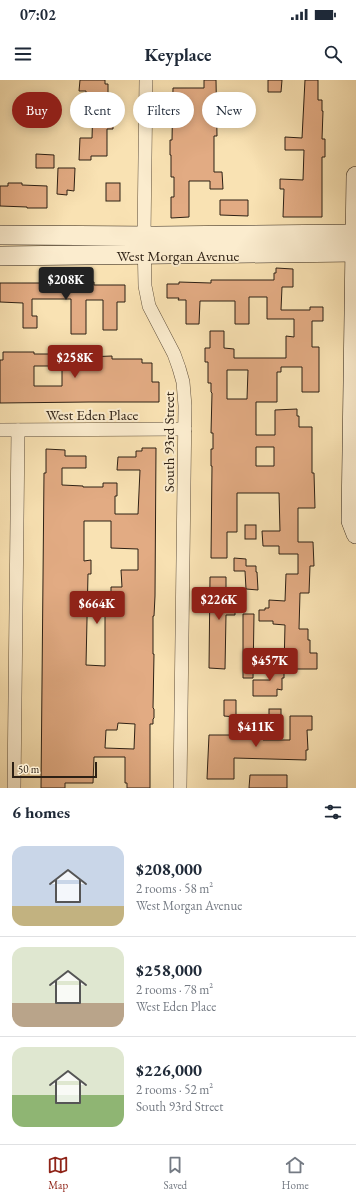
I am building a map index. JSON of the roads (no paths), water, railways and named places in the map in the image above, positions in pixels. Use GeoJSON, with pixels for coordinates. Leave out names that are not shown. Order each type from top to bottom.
{"type":"FeatureCollection","features":[{"type":"Feature","properties":{"kind":"street","name":"South 93rd Street"},"geometry":{"type":"LineString","coordinates":[[146,80],[144,236],[145,286],[149,306],[174,354],[183,382],[185,406],[180,788]]}},
{"type":"Feature","properties":{"kind":"street"},"geometry":{"type":"LineString","coordinates":[[356,176],[354,404],[351,520],[356,534]]}},
{"type":"Feature","properties":{"kind":"street","name":"West Morgan Avenue"},"geometry":{"type":"LineString","coordinates":[[0,235],[144,236],[356,234]]}},
{"type":"Feature","properties":{"kind":"street"},"geometry":{"type":"LineString","coordinates":[[276,235],[276,254]]}},
{"type":"Feature","properties":{"kind":"street","name":"West Morgan Avenue"},"geometry":{"type":"LineString","coordinates":[[0,256],[355,252]]}},
{"type":"Feature","properties":{"kind":"street","name":"West Eden Place"},"geometry":{"type":"LineString","coordinates":[[0,430],[185,429]]}},
{"type":"Feature","properties":{"kind":"street"},"geometry":{"type":"LineString","coordinates":[[14,788],[18,430]]}}]}
